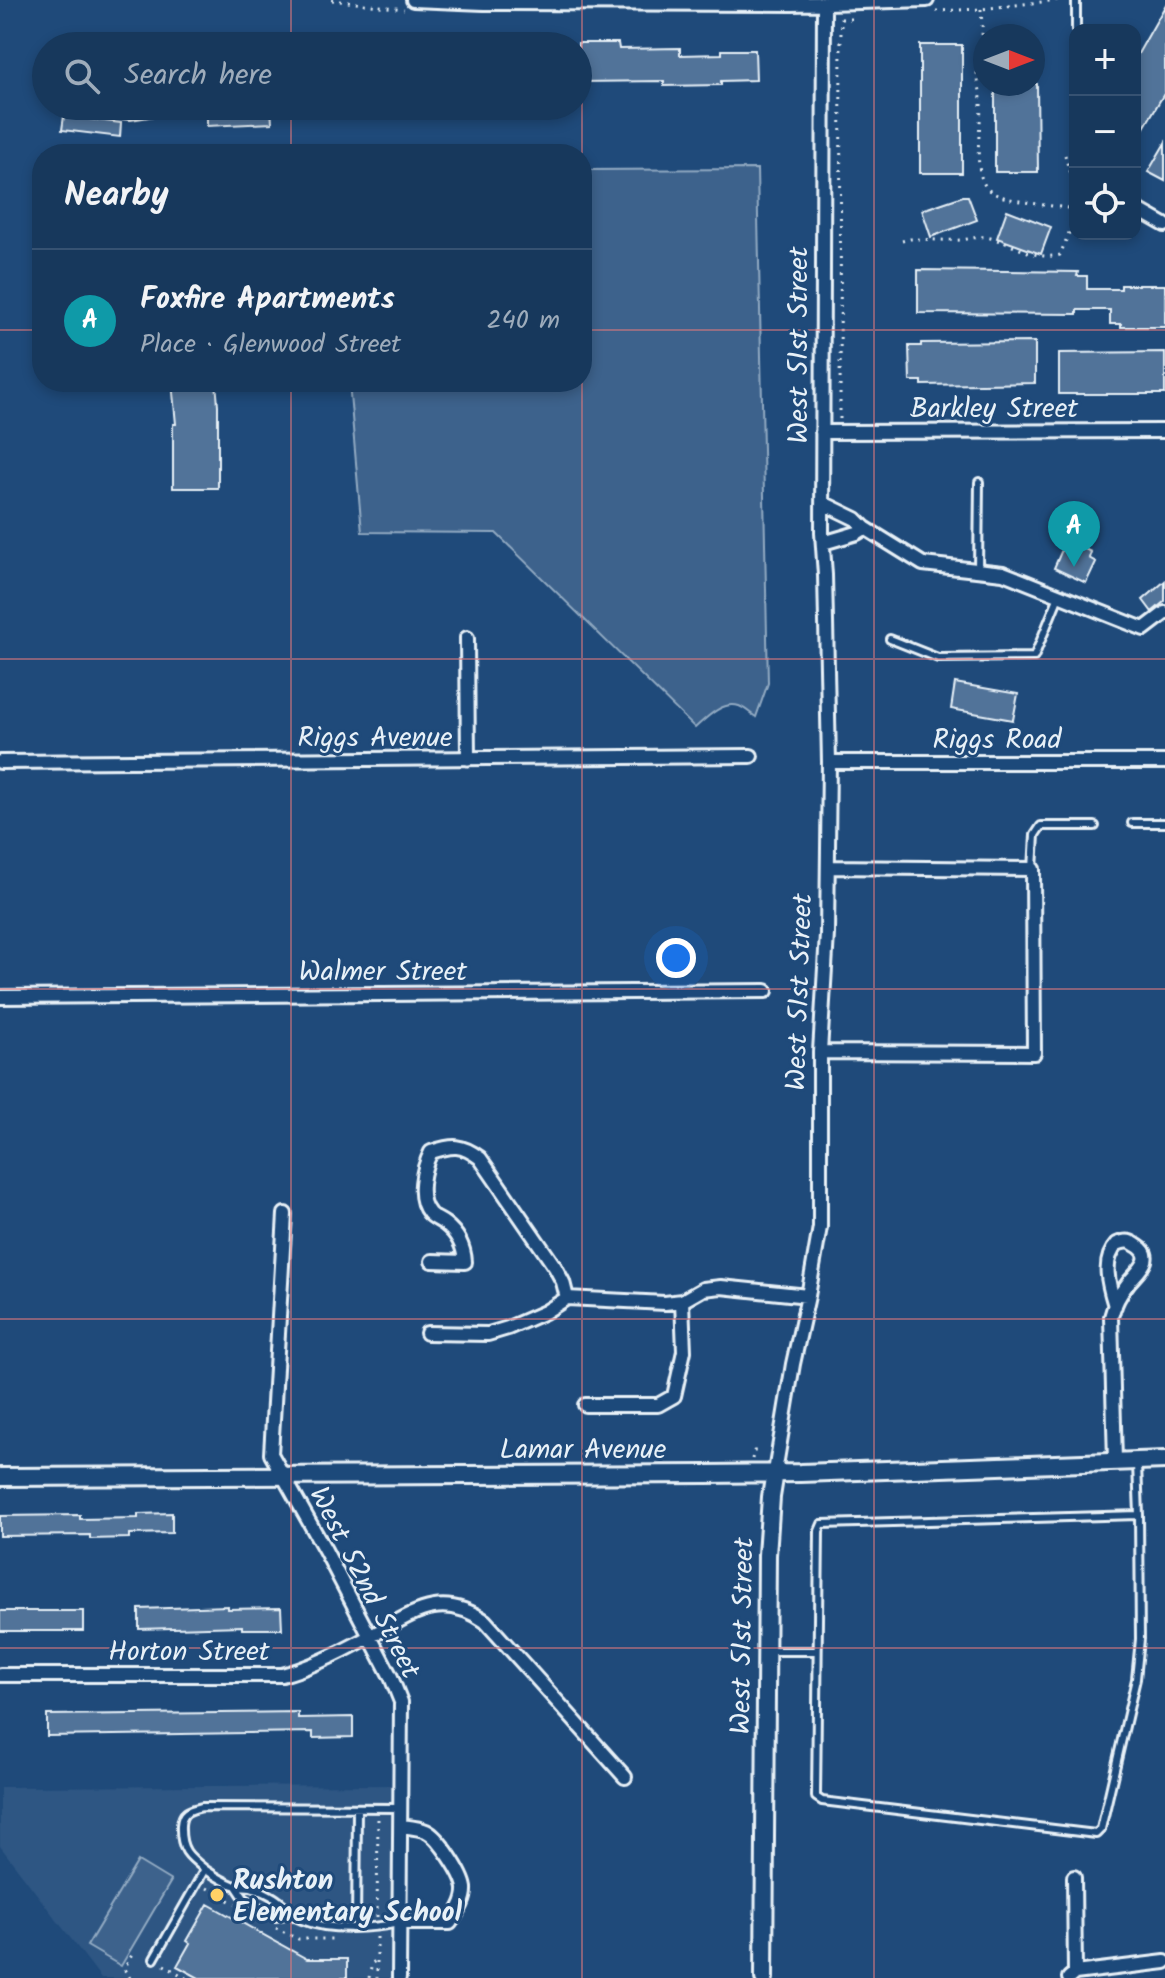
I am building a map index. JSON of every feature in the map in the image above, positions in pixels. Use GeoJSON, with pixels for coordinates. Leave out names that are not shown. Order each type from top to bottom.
{"type":"FeatureCollection","features":[{"type":"Feature","properties":{"kind":"street"},"geometry":{"type":"LineString","coordinates":[[413,0],[484,3],[793,2],[928,6]]}},
{"type":"Feature","properties":{"kind":"street","name":"West 51st Street"},"geometry":{"type":"LineString","coordinates":[[764,1978],[767,1555],[771,1497],[820,1227],[820,1052],[827,934],[829,762],[822,432],[824,4]]}},
{"type":"Feature","properties":{"kind":"street"},"geometry":{"type":"LineString","coordinates":[[1141,211],[1165,225]]}},
{"type":"Feature","properties":{"kind":"street","name":"Barkley Street"},"geometry":{"type":"LineString","coordinates":[[822,432],[1165,431]]}},
{"type":"Feature","properties":{"kind":"street"},"geometry":{"type":"LineString","coordinates":[[823,503],[856,519],[865,528],[923,564],[1003,573],[1144,629],[1165,613]]}},
{"type":"Feature","properties":{"kind":"street"},"geometry":{"type":"LineString","coordinates":[[823,543],[865,528]]}},
{"type":"Feature","properties":{"kind":"street"},"geometry":{"type":"LineString","coordinates":[[467,638],[468,759]]}},
{"type":"Feature","properties":{"kind":"street","name":"Riggs Avenue"},"geometry":{"type":"LineString","coordinates":[[0,762],[751,756]]}},
{"type":"Feature","properties":{"kind":"street","name":"Riggs Road"},"geometry":{"type":"LineString","coordinates":[[829,762],[1165,762]]}},
{"type":"Feature","properties":{"kind":"street"},"geometry":{"type":"LineString","coordinates":[[820,1052],[1034,1053],[1033,869],[828,867]]}},
{"type":"Feature","properties":{"kind":"street","name":"Walmer Street"},"geometry":{"type":"LineString","coordinates":[[0,997],[766,991]]}},
{"type":"Feature","properties":{"kind":"street"},"geometry":{"type":"LineString","coordinates":[[432,1261],[465,1262],[464,1250],[455,1232],[430,1215],[424,1204],[424,1165],[431,1152],[449,1147],[466,1148],[480,1158],[555,1267],[567,1298]]}},
{"type":"Feature","properties":{"kind":"street","name":"West 52nd Street"},"geometry":{"type":"LineString","coordinates":[[285,1214],[270,1449],[391,1677],[401,1702],[399,1978]]}},
{"type":"Feature","properties":{"kind":"street"},"geometry":{"type":"LineString","coordinates":[[1115,1306],[1108,1275],[1109,1255],[1120,1242],[1132,1243],[1142,1250],[1144,1264],[1115,1306],[1111,1329],[1115,1461]]}},
{"type":"Feature","properties":{"kind":"street"},"geometry":{"type":"LineString","coordinates":[[427,1333],[488,1334],[545,1312],[567,1298],[665,1303],[682,1301],[703,1289],[721,1287],[808,1296]]}},
{"type":"Feature","properties":{"kind":"street"},"geometry":{"type":"LineString","coordinates":[[585,1405],[658,1405],[674,1396],[684,1351],[682,1301]]}},
{"type":"Feature","properties":{"kind":"street","name":"Lamar Avenue"},"geometry":{"type":"LineString","coordinates":[[0,1477],[775,1472],[1165,1460]]}},
{"type":"Feature","properties":{"kind":"street","name":"Horton Street"},"geometry":{"type":"LineString","coordinates":[[0,1675],[282,1675],[310,1666],[404,1617],[429,1608],[459,1607],[485,1621],[625,1777]]}},
{"type":"Feature","properties":{"kind":"street"},"geometry":{"type":"LineString","coordinates":[[399,1923],[450,1923],[459,1912],[465,1889],[456,1867],[440,1843],[427,1831],[401,1826]]}},
{"type":"Feature","properties":{"kind":"street"},"geometry":{"type":"LineString","coordinates":[[1074,1877],[1072,1976],[1165,1962]]}},
{"type":"Feature","properties":{"kind":"lane"},"geometry":{"type":"LineString","coordinates":[[1076,0],[1076,24]]}},
{"type":"Feature","properties":{"kind":"lane"},"geometry":{"type":"LineString","coordinates":[[978,570],[979,482]]}},
{"type":"Feature","properties":{"kind":"lane"},"geometry":{"type":"LineString","coordinates":[[890,639],[938,658],[1034,657],[1059,596]]}},
{"type":"Feature","properties":{"kind":"lane"},"geometry":{"type":"LineString","coordinates":[[1132,823],[1165,823]]}},
{"type":"Feature","properties":{"kind":"lane"},"geometry":{"type":"LineString","coordinates":[[1033,869],[1035,835],[1041,826],[1095,826]]}},
{"type":"Feature","properties":{"kind":"lane"},"geometry":{"type":"LineString","coordinates":[[1137,1461],[1139,1515],[1140,1639],[1136,1679],[1101,1829],[1096,1834],[822,1801],[816,1797],[819,1531],[822,1524],[1139,1515]]}},
{"type":"Feature","properties":{"kind":"lane"},"geometry":{"type":"LineString","coordinates":[[766,1651],[817,1651]]}},
{"type":"Feature","properties":{"kind":"lane"},"geometry":{"type":"LineString","coordinates":[[399,1923],[356,1927],[303,1921],[290,1914],[281,1901],[253,1888],[236,1886],[190,1858],[183,1847],[181,1820],[190,1810],[202,1807],[401,1808]]}},
{"type":"Feature","properties":{"kind":"lane"},"geometry":{"type":"LineString","coordinates":[[356,1927],[357,1809]]}},
{"type":"Feature","properties":{"kind":"lane"},"geometry":{"type":"LineString","coordinates":[[154,1959],[205,1869]]}},
{"type":"Feature","properties":{"kind":"lane"},"geometry":{"type":"LineString","coordinates":[[236,1886],[244,1898],[275,1917],[290,1914]]}},
{"type":"Feature","properties":{"kind":"path"},"geometry":{"type":"LineString","coordinates":[[928,6],[981,9],[1058,0]]}},
{"type":"Feature","properties":{"kind":"path"},"geometry":{"type":"LineString","coordinates":[[981,9],[977,75],[981,101],[978,150],[982,181],[991,192],[1015,200],[1069,208]]}},
{"type":"Feature","properties":{"kind":"path"},"geometry":{"type":"LineString","coordinates":[[840,419],[841,19]]}},
{"type":"Feature","properties":{"kind":"path"},"geometry":{"type":"LineString","coordinates":[[1065,155],[1069,170]]}},
{"type":"Feature","properties":{"kind":"path"},"geometry":{"type":"LineString","coordinates":[[902,241],[965,240],[976,236],[1048,257],[1060,255],[1069,233]]}},
{"type":"Feature","properties":{"kind":"path"},"geometry":{"type":"LineString","coordinates":[[752,1459],[754,1451],[757,1451]]}},
{"type":"Feature","properties":{"kind":"path"},"geometry":{"type":"LineString","coordinates":[[377,1978],[378,1809]]}},
{"type":"Feature","properties":{"kind":"path"},"geometry":{"type":"LineString","coordinates":[[130,1978],[124,1969],[133,1953]]}},
{"type":"Feature","properties":{"kind":"path"},"geometry":{"type":"LineString","coordinates":[[154,1959],[186,1978]]}},
{"type":"Feature","properties":{"kind":"path"},"geometry":{"type":"LineString","coordinates":[[369,1978],[372,1963],[377,1960]]}},
{"type":"Feature","properties":{"kind":"shaded area"},"geometry":{"type":"Polygon","coordinates":[[[757,169],[768,683],[756,717],[739,706],[726,706],[695,728],[496,533],[362,532],[350,392],[592,392],[592,170],[757,169]]]}},
{"type":"Feature","properties":{"kind":"shaded area","name":"Rushton Elementary School"},"geometry":{"type":"Polygon","coordinates":[[[397,1785],[394,1978],[101,1978],[0,1846],[0,1787],[397,1785]]]}},
{"type":"Feature","properties":{"kind":"shaded area"},"geometry":{"type":"Polygon","coordinates":[[[138,1861],[171,1881],[121,1966],[87,1946],[138,1861]]]}},
{"type":"Feature","properties":{"kind":"building"},"geometry":{"type":"Polygon","coordinates":[[[1165,6],[1165,92],[1141,133],[1141,96],[1141,48],[1165,6]]]}},
{"type":"Feature","properties":{"kind":"building"},"geometry":{"type":"Polygon","coordinates":[[[592,43],[618,43],[619,49],[680,48],[680,55],[755,50],[756,80],[721,81],[721,85],[664,86],[664,81],[592,82],[592,43]]]}},
{"type":"Feature","properties":{"kind":"building"},"geometry":{"type":"Polygon","coordinates":[[[920,45],[962,45],[962,173],[920,173],[920,45]]]}},
{"type":"Feature","properties":{"kind":"building"},"geometry":{"type":"Polygon","coordinates":[[[995,96],[1037,96],[1038,172],[995,172],[995,96]]]}},
{"type":"Feature","properties":{"kind":"building"},"geometry":{"type":"Polygon","coordinates":[[[63,120],[121,123],[120,137],[62,130],[63,120]]]}},
{"type":"Feature","properties":{"kind":"building"},"geometry":{"type":"Polygon","coordinates":[[[207,120],[272,120],[272,123],[207,126],[207,120]]]}},
{"type":"Feature","properties":{"kind":"building"},"geometry":{"type":"Polygon","coordinates":[[[1165,143],[1165,181],[1148,172],[1165,143]]]}},
{"type":"Feature","properties":{"kind":"building"},"geometry":{"type":"Polygon","coordinates":[[[968,196],[977,220],[931,237],[922,210],[968,196]]]}},
{"type":"Feature","properties":{"kind":"building"},"geometry":{"type":"Polygon","coordinates":[[[1007,210],[1051,227],[1041,254],[997,238],[1007,210]]]}},
{"type":"Feature","properties":{"kind":"building"},"geometry":{"type":"Polygon","coordinates":[[[918,270],[1078,272],[1077,276],[1087,276],[1087,289],[1165,285],[1165,327],[1110,324],[1110,310],[1077,310],[1077,314],[918,313],[918,270]]]}},
{"type":"Feature","properties":{"kind":"building"},"geometry":{"type":"Polygon","coordinates":[[[1035,342],[1035,383],[922,385],[922,381],[910,381],[909,346],[921,346],[921,343],[1035,342]]]}},
{"type":"Feature","properties":{"kind":"building"},"geometry":{"type":"Polygon","coordinates":[[[1165,352],[1165,394],[1059,394],[1059,353],[1165,352]]]}},
{"type":"Feature","properties":{"kind":"building"},"geometry":{"type":"Polygon","coordinates":[[[173,392],[217,392],[218,488],[173,488],[173,424],[176,424],[173,392]]]}},
{"type":"Feature","properties":{"kind":"building"},"geometry":{"type":"Polygon","coordinates":[[[1072,543],[1091,552],[1089,558],[1096,562],[1086,583],[1054,568],[1064,545],[1070,548],[1072,543]]]}},
{"type":"Feature","properties":{"kind":"building"},"geometry":{"type":"Polygon","coordinates":[[[1165,581],[1165,601],[1152,612],[1143,600],[1165,581]]]}},
{"type":"Feature","properties":{"kind":"building"},"geometry":{"type":"Polygon","coordinates":[[[955,683],[1018,694],[1013,720],[951,709],[955,683]]]}},
{"type":"Feature","properties":{"kind":"building"},"geometry":{"type":"Polygon","coordinates":[[[172,1513],[172,1533],[90,1539],[90,1535],[0,1536],[0,1516],[138,1518],[138,1514],[172,1513]]]}},
{"type":"Feature","properties":{"kind":"building"},"geometry":{"type":"Polygon","coordinates":[[[228,1606],[228,1609],[281,1608],[282,1629],[242,1629],[242,1626],[139,1629],[139,1609],[228,1606]]]}},
{"type":"Feature","properties":{"kind":"building"},"geometry":{"type":"Polygon","coordinates":[[[0,1611],[83,1611],[83,1631],[0,1631],[0,1611]]]}},
{"type":"Feature","properties":{"kind":"building"},"geometry":{"type":"Polygon","coordinates":[[[298,1712],[298,1718],[353,1717],[353,1737],[313,1738],[313,1732],[47,1736],[47,1715],[298,1712]]]}},
{"type":"Feature","properties":{"kind":"building","name":"Rushton Elementary School"},"geometry":{"type":"Polygon","coordinates":[[[208,1904],[307,1959],[347,1959],[347,1978],[199,1978],[177,1966],[208,1904]]]}},
{"type":"Feature","properties":{"kind":"place","name":"Foxfire Apartments"},"geometry":{"type":"Point","coordinates":[1074,567]}},
{"type":"Feature","properties":{"kind":"place","name":"Rushton Elementary School"},"geometry":{"type":"Point","coordinates":[217,1895]}}]}
